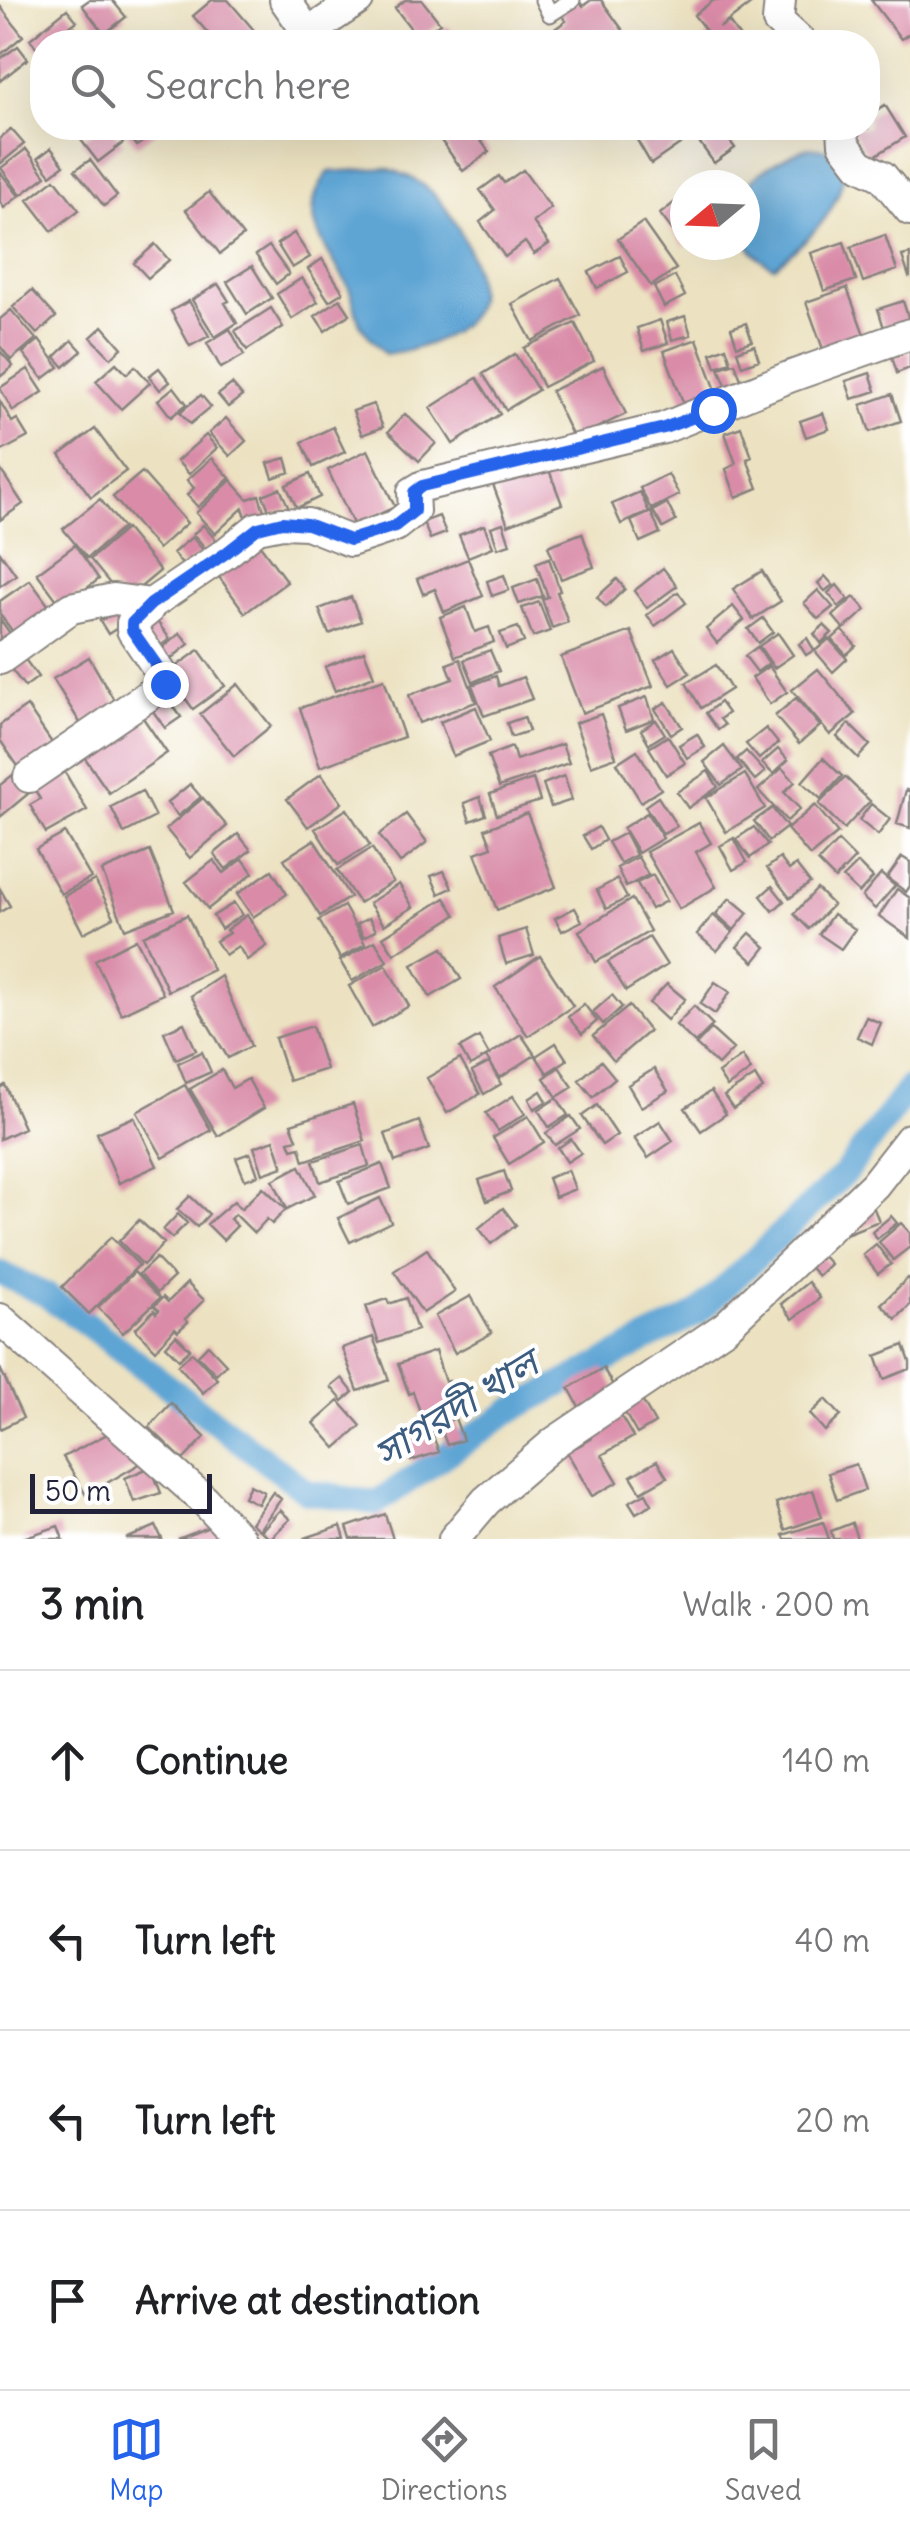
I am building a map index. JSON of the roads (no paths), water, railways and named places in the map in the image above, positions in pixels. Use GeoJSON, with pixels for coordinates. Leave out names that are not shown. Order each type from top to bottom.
{"type":"FeatureCollection","features":[{"type":"Feature","properties":{"kind":"street"},"geometry":{"type":"LineString","coordinates":[[285,0],[306,30]]}},
{"type":"Feature","properties":{"kind":"street"},"geometry":{"type":"LineString","coordinates":[[313,30],[358,0]]}},
{"type":"Feature","properties":{"kind":"street"},"geometry":{"type":"LineString","coordinates":[[780,0],[778,22],[787,30]]}},
{"type":"Feature","properties":{"kind":"street"},"geometry":{"type":"LineString","coordinates":[[844,140],[860,166],[882,176],[910,210]]}},
{"type":"Feature","properties":{"kind":"street"},"geometry":{"type":"LineString","coordinates":[[29,777],[165,684],[164,676],[130,627],[151,604],[258,528],[282,522],[307,524],[350,540],[395,526],[414,511],[414,492],[422,486],[664,428],[789,377],[910,334]]}},
{"type":"Feature","properties":{"kind":"street"},"geometry":{"type":"LineString","coordinates":[[0,659],[71,608],[114,598],[151,604]]}},
{"type":"Feature","properties":{"kind":"street"},"geometry":{"type":"LineString","coordinates":[[454,1539],[486,1501],[555,1442],[724,1327],[874,1185],[910,1139]]}},
{"type":"Feature","properties":{"kind":"street"},"geometry":{"type":"LineString","coordinates":[[0,1319],[204,1500],[240,1539]]}},
{"type":"Feature","properties":{"kind":"lane"},"geometry":{"type":"LineString","coordinates":[[543,0],[550,14],[572,0]]}},
{"type":"Feature","properties":{"kind":"water"},"geometry":{"type":"Polygon","coordinates":[[[810,147],[827,150],[845,168],[829,213],[774,267],[760,258],[760,173],[810,147]]]}},
{"type":"Feature","properties":{"kind":"water"},"geometry":{"type":"Polygon","coordinates":[[[386,168],[422,184],[449,213],[468,249],[477,287],[476,304],[461,326],[441,339],[385,354],[360,324],[348,286],[318,230],[314,202],[329,172],[386,168]]]}},
{"type":"Feature","properties":{"kind":"waterway","name":"সাগরদী খাল"},"geometry":{"type":"LineString","coordinates":[[0,1273],[46,1295],[307,1492],[376,1503],[512,1410],[698,1313],[845,1173],[910,1087]]}}]}
